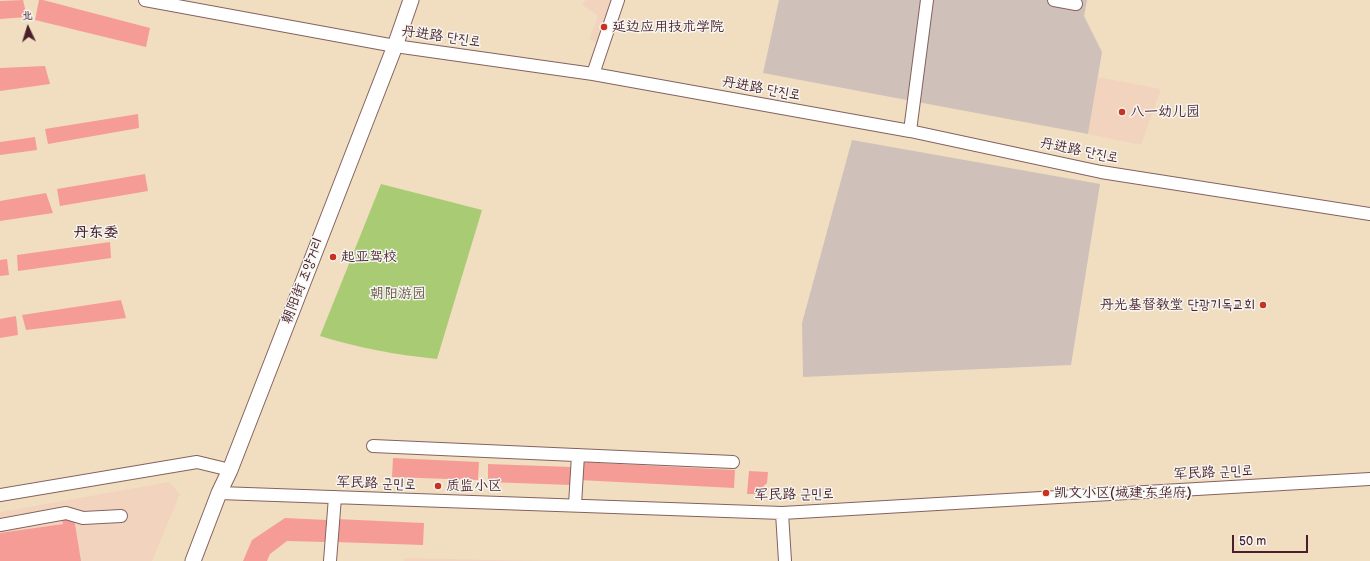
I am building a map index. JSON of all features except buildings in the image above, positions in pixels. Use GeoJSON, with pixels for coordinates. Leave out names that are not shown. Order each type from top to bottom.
{"type":"FeatureCollection","features":[{"type":"Feature","properties":{"kind":"main road","name":"朝阳街 조양거리"},"geometry":{"type":"LineString","coordinates":[[193,561],[219,493],[230,470],[395,46],[411,0]]}},
{"type":"Feature","properties":{"kind":"street","name":"丹进路 단진로"},"geometry":{"type":"LineString","coordinates":[[145,0],[180,4],[395,46],[593,74],[910,131],[1101,172],[1370,214]]}},
{"type":"Feature","properties":{"kind":"street"},"geometry":{"type":"LineString","coordinates":[[593,74],[618,0]]}},
{"type":"Feature","properties":{"kind":"street"},"geometry":{"type":"LineString","coordinates":[[910,131],[927,0]]}},
{"type":"Feature","properties":{"kind":"street"},"geometry":{"type":"LineString","coordinates":[[1054,0],[1076,4]]}},
{"type":"Feature","properties":{"kind":"street"},"geometry":{"type":"LineString","coordinates":[[373,446],[733,462]]}},
{"type":"Feature","properties":{"kind":"street"},"geometry":{"type":"LineString","coordinates":[[575,505],[578,455]]}},
{"type":"Feature","properties":{"kind":"street"},"geometry":{"type":"LineString","coordinates":[[0,495],[197,462],[230,470]]}},
{"type":"Feature","properties":{"kind":"street","name":"军民路 군민로"},"geometry":{"type":"LineString","coordinates":[[219,493],[782,513],[1370,478]]}},
{"type":"Feature","properties":{"kind":"street"},"geometry":{"type":"LineString","coordinates":[[330,561],[335,497]]}},
{"type":"Feature","properties":{"kind":"street"},"geometry":{"type":"LineString","coordinates":[[0,525],[66,513],[83,518],[121,516]]}},
{"type":"Feature","properties":{"kind":"street"},"geometry":{"type":"LineString","coordinates":[[782,513],[785,561]]}},
{"type":"Feature","properties":{"kind":"shaded area","name":"延边应用技术学院"},"geometry":{"type":"Polygon","coordinates":[[[585,0],[623,0],[607,46],[589,39],[598,16],[582,5],[585,0]]]}},
{"type":"Feature","properties":{"kind":"shaded area"},"geometry":{"type":"Polygon","coordinates":[[[779,0],[1087,0],[1084,16],[1102,52],[1088,134],[763,73],[779,0]]]}},
{"type":"Feature","properties":{"kind":"shaded area","name":"八一幼儿园"},"geometry":{"type":"Polygon","coordinates":[[[1098,77],[1161,89],[1141,145],[1088,134],[1098,77]]]}},
{"type":"Feature","properties":{"kind":"shaded area"},"geometry":{"type":"Polygon","coordinates":[[[852,140],[1100,184],[1071,365],[803,377],[802,323],[852,140]]]}},
{"type":"Feature","properties":{"kind":"shaded area"},"geometry":{"type":"Polygon","coordinates":[[[169,482],[180,494],[152,561],[0,561],[0,512],[169,482]]]}},
{"type":"Feature","properties":{"kind":"shaded area"},"geometry":{"type":"Polygon","coordinates":[[[404,558],[544,561],[404,561],[404,558]]]}},
{"type":"Feature","properties":{"kind":"green space","name":"朝阳游园"},"geometry":{"type":"Polygon","coordinates":[[[381,184],[482,210],[437,359],[378,350],[320,336],[381,184]]]}},
{"type":"Feature","properties":{"kind":"place","name":"延边应用技术学院"},"geometry":{"type":"Point","coordinates":[604,27]}},
{"type":"Feature","properties":{"kind":"place","name":"八一幼儿园"},"geometry":{"type":"Point","coordinates":[1122,112]}},
{"type":"Feature","properties":{"kind":"place","name":"起亚驾校"},"geometry":{"type":"Point","coordinates":[333,257]}},
{"type":"Feature","properties":{"kind":"place","name":"丹光基督教堂 단광기독교회"},"geometry":{"type":"Point","coordinates":[1263,305]}},
{"type":"Feature","properties":{"kind":"place","name":"质监小区"},"geometry":{"type":"Point","coordinates":[438,486]}},
{"type":"Feature","properties":{"kind":"place","name":"凯文小区(城建·东华府)"},"geometry":{"type":"Point","coordinates":[1046,493]}},
{"type":"Feature","properties":{"kind":"district","name":"丹东委"},"geometry":{"type":"Point","coordinates":[96,233]}}]}
